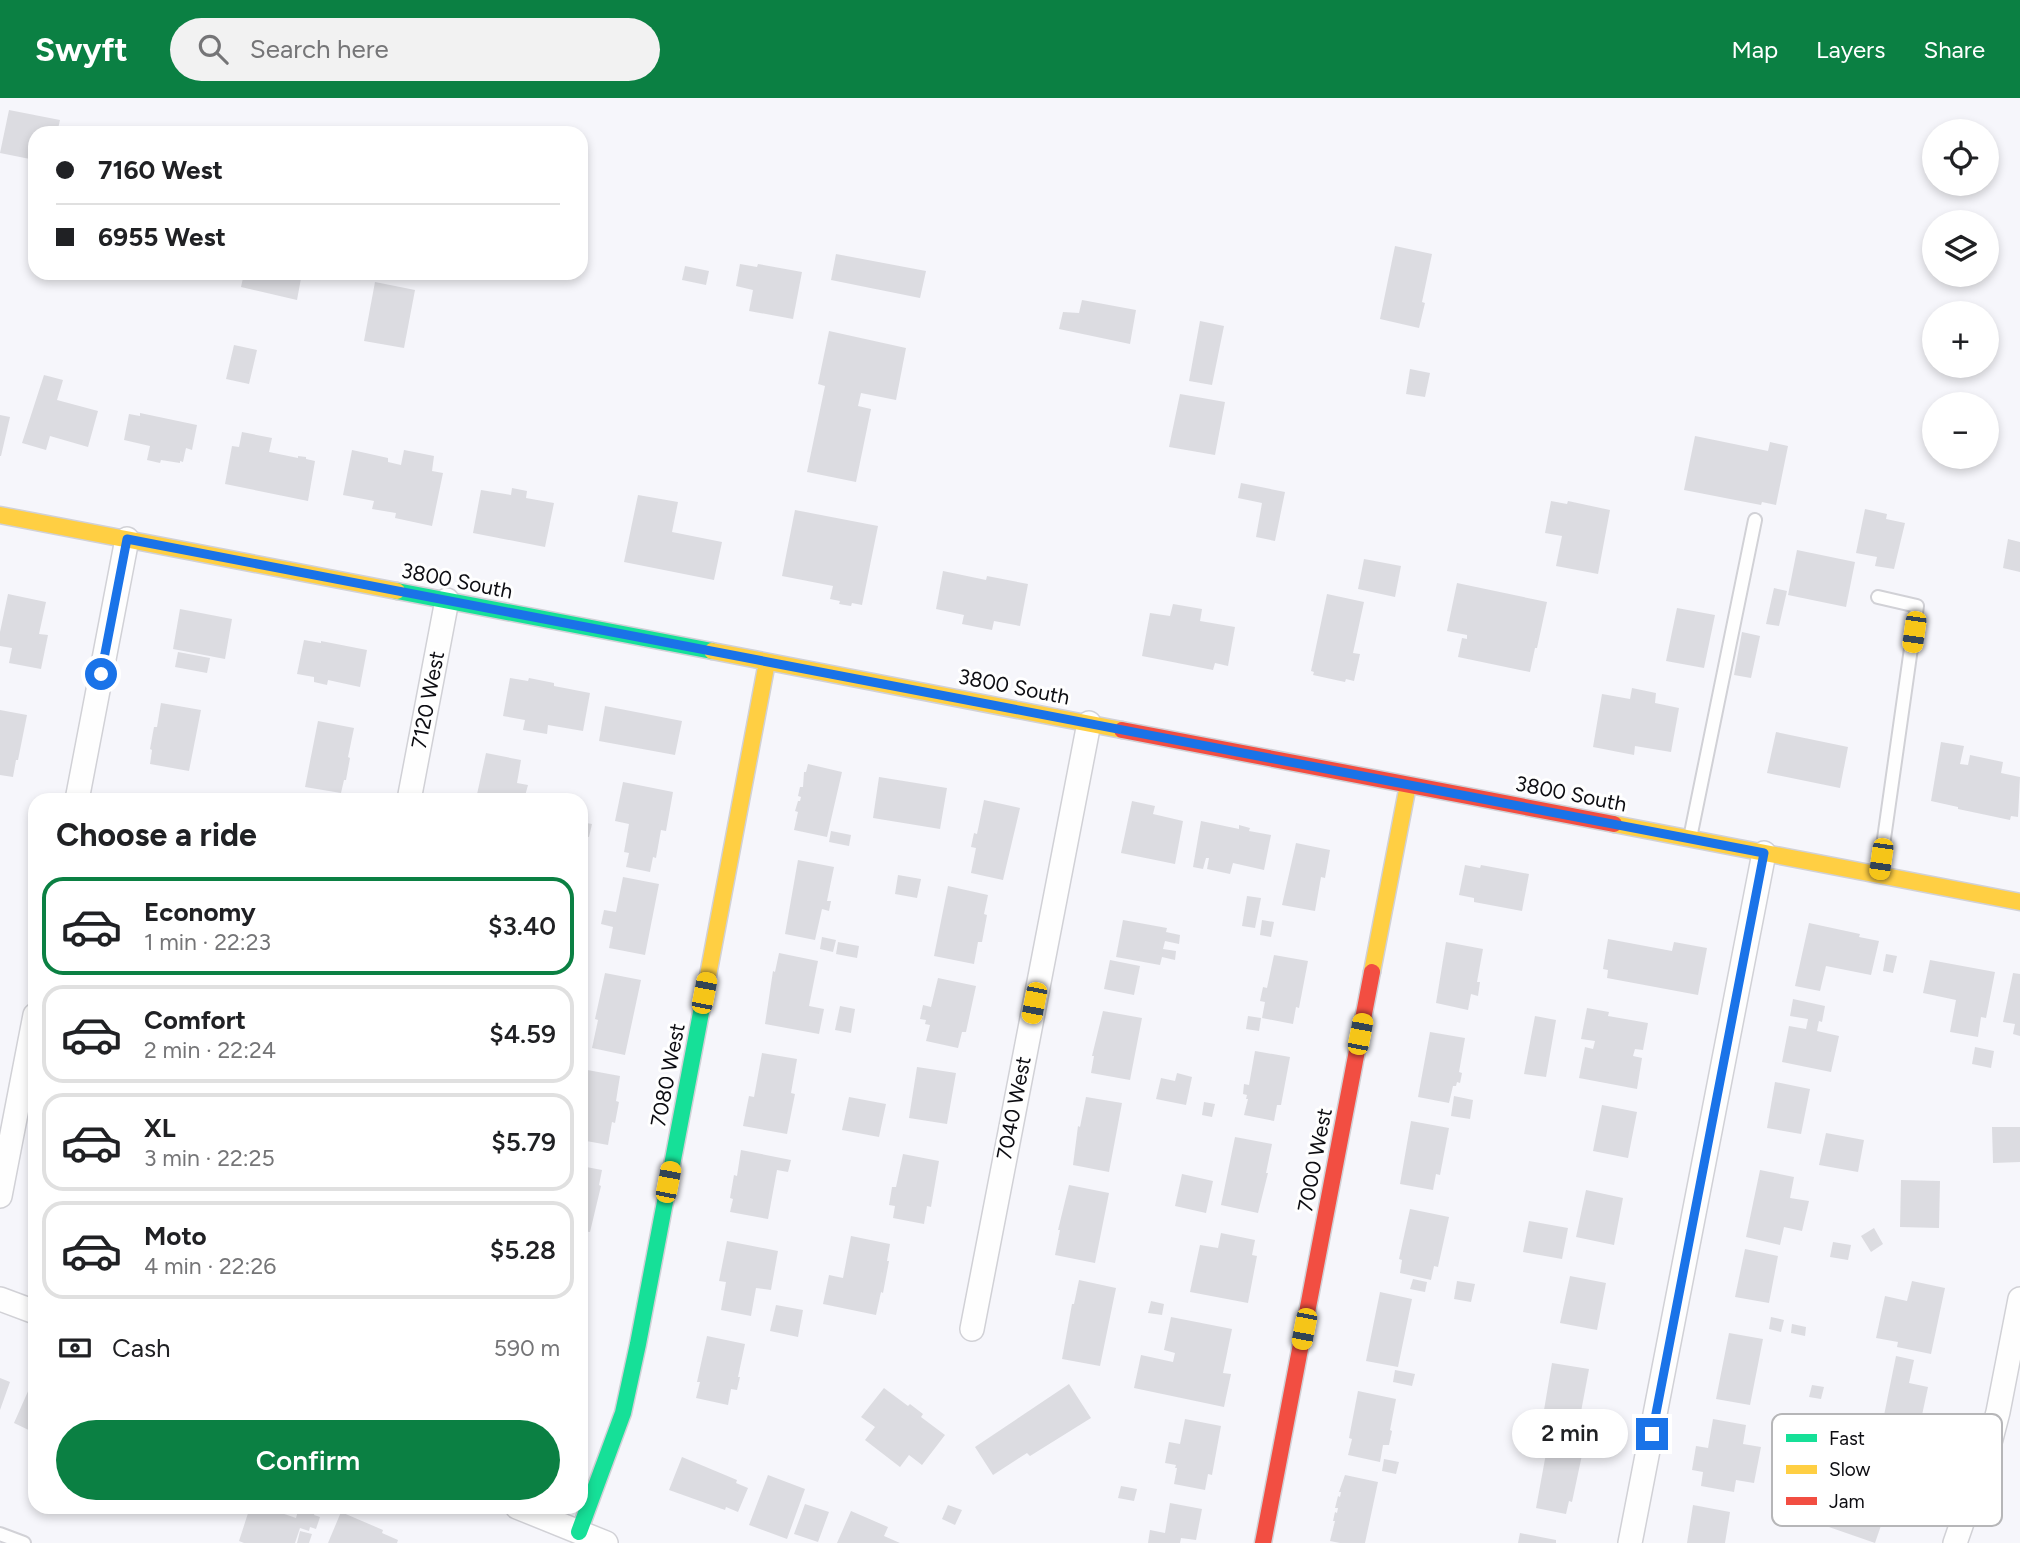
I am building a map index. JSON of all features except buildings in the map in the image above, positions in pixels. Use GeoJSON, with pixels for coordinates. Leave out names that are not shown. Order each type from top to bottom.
{"type":"FeatureCollection","features":[{"type":"Feature","properties":{"kind":"street","name":"3800 South"},"geometry":{"type":"LineString","coordinates":[[0,515],[2020,902]]}},
{"type":"Feature","properties":{"kind":"street"},"geometry":{"type":"LineString","coordinates":[[78,793],[127,539]]}},
{"type":"Feature","properties":{"kind":"street","name":"7120 West"},"geometry":{"type":"LineString","coordinates":[[410,793],[447,600]]}},
{"type":"Feature","properties":{"kind":"street","name":"7080 West"},"geometry":{"type":"LineString","coordinates":[[588,1508],[623,1413],[638,1344],[767,662]]}},
{"type":"Feature","properties":{"kind":"street","name":"7040 West"},"geometry":{"type":"LineString","coordinates":[[972,1329],[1089,723]]}},
{"type":"Feature","properties":{"kind":"street","name":"7000 West"},"geometry":{"type":"LineString","coordinates":[[1263,1543],[1408,785]]}},
{"type":"Feature","properties":{"kind":"street"},"geometry":{"type":"LineString","coordinates":[[1630,1543],[1764,853]]}},
{"type":"Feature","properties":{"kind":"street"},"geometry":{"type":"LineString","coordinates":[[0,1196],[28,1051]]}},
{"type":"Feature","properties":{"kind":"street"},"geometry":{"type":"LineString","coordinates":[[0,1299],[28,1309]]}},
{"type":"Feature","properties":{"kind":"street"},"geometry":{"type":"LineString","coordinates":[[1997,1414],[2020,1299]]}},
{"type":"Feature","properties":{"kind":"street"},"geometry":{"type":"LineString","coordinates":[[534,1514],[606,1543]]}},
{"type":"Feature","properties":{"kind":"street","name":"7080 West"},"geometry":{"type":"LineString","coordinates":[[579,1532],[586,1514]]}},
{"type":"Feature","properties":{"kind":"street"},"geometry":{"type":"LineString","coordinates":[[1955,1543],[1961,1526]]}},
{"type":"Feature","properties":{"kind":"lane"},"geometry":{"type":"LineString","coordinates":[[1690,839],[1755,520]]}},
{"type":"Feature","properties":{"kind":"lane"},"geometry":{"type":"LineString","coordinates":[[1878,597],[1917,606],[1879,875]]}},
{"type":"Feature","properties":{"kind":"lane"},"geometry":{"type":"LineString","coordinates":[[0,1534],[24,1543]]}},
{"type":"Feature","properties":{"kind":"traffic: fast"},"geometry":{"type":"LineString","coordinates":[[397,591],[712,651]]}},
{"type":"Feature","properties":{"kind":"traffic: fast"},"geometry":{"type":"LineString","coordinates":[[588,1508],[623,1413],[707,981]]}},
{"type":"Feature","properties":{"kind":"traffic: fast"},"geometry":{"type":"LineString","coordinates":[[579,1532],[586,1514]]}},
{"type":"Feature","properties":{"kind":"traffic: slow"},"geometry":{"type":"LineString","coordinates":[[0,515],[397,591]]}},
{"type":"Feature","properties":{"kind":"traffic: slow"},"geometry":{"type":"LineString","coordinates":[[712,651],[1122,730]]}},
{"type":"Feature","properties":{"kind":"traffic: slow"},"geometry":{"type":"LineString","coordinates":[[707,981],[767,662]]}},
{"type":"Feature","properties":{"kind":"traffic: slow"},"geometry":{"type":"LineString","coordinates":[[1372,972],[1408,785]]}},
{"type":"Feature","properties":{"kind":"traffic: slow"},"geometry":{"type":"LineString","coordinates":[[1614,824],[2020,902]]}},
{"type":"Feature","properties":{"kind":"traffic: jam"},"geometry":{"type":"LineString","coordinates":[[1122,730],[1614,824]]}},
{"type":"Feature","properties":{"kind":"traffic: jam"},"geometry":{"type":"LineString","coordinates":[[1263,1543],[1372,972]]}},
{"type":"Feature","properties":{"kind":"route"},"geometry":{"type":"LineString","coordinates":[[101,674],[127,539],[1764,853],[1652,1434]]}}]}
